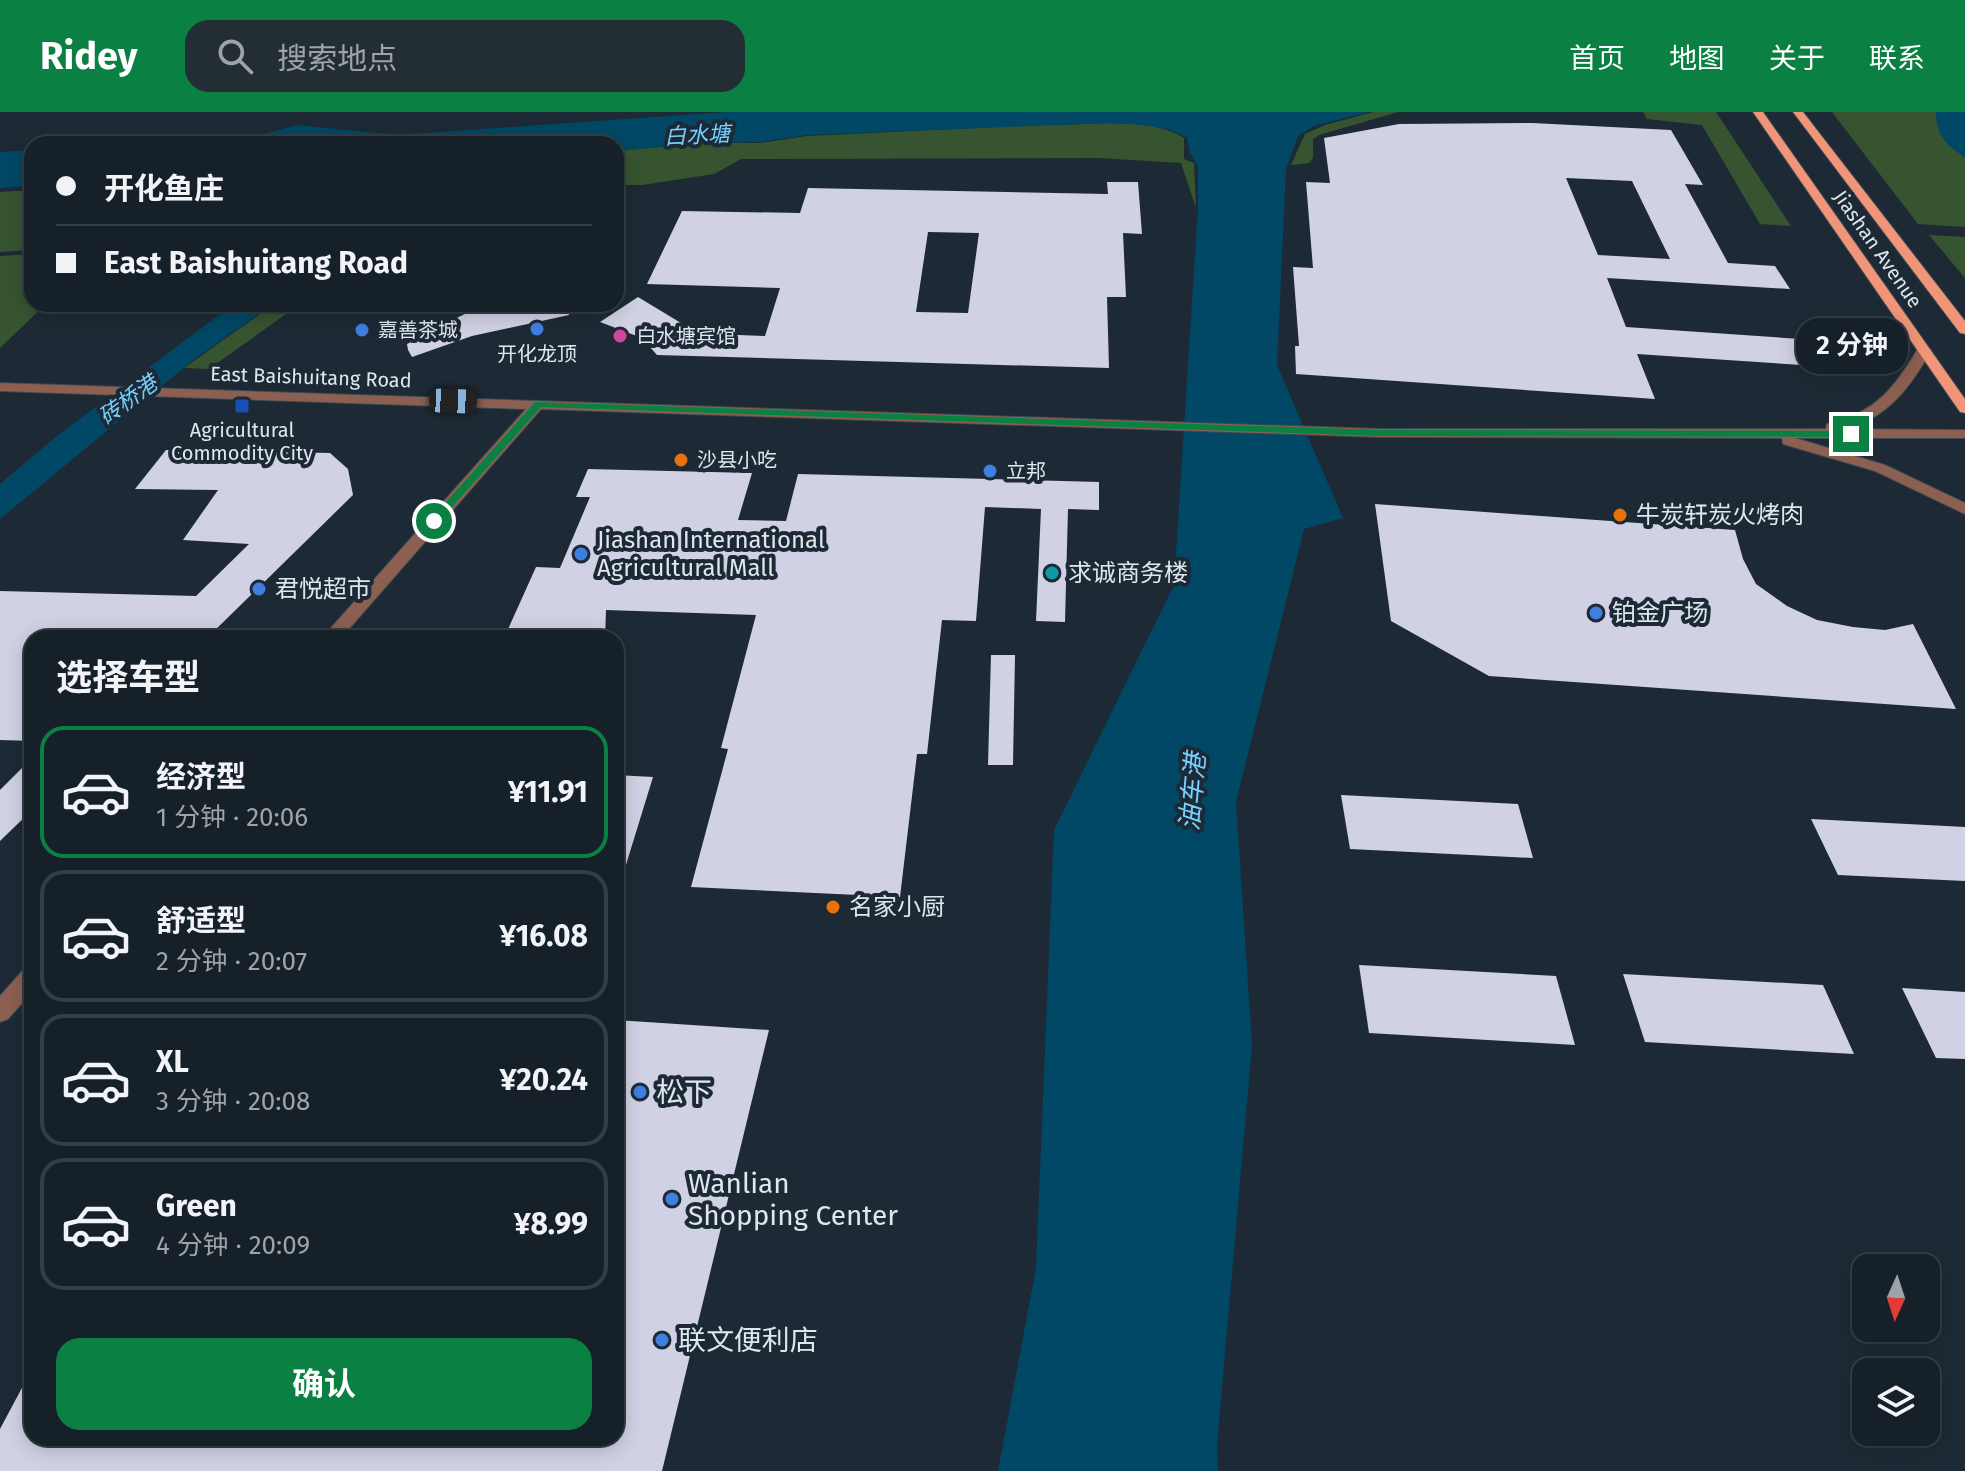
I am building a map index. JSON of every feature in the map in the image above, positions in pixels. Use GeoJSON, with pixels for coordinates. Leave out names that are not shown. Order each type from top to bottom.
{"type":"FeatureCollection","features":[{"type":"Feature","properties":{"kind":"main road","name":"Jiashan Avenue"},"geometry":{"type":"LineString","coordinates":[[1758,112],[1965,409]]}},
{"type":"Feature","properties":{"kind":"main road","name":"Jiashan Avenue"},"geometry":{"type":"LineString","coordinates":[[1798,112],[1965,330]]}},
{"type":"Feature","properties":{"kind":"street"},"geometry":{"type":"LineString","coordinates":[[1765,434],[1841,426],[1877,412],[1909,381],[1924,350]]}},
{"type":"Feature","properties":{"kind":"street","name":"East Baishuitang Road"},"geometry":{"type":"LineString","coordinates":[[0,387],[1380,433],[1965,434]]}},
{"type":"Feature","properties":{"kind":"street"},"geometry":{"type":"LineString","coordinates":[[338,630],[538,404]]}},
{"type":"Feature","properties":{"kind":"street"},"geometry":{"type":"LineString","coordinates":[[1765,434],[1880,468],[1965,509]]}},
{"type":"Feature","properties":{"kind":"street"},"geometry":{"type":"LineString","coordinates":[[0,1012],[24,985]]}},
{"type":"Feature","properties":{"kind":"green space"},"geometry":{"type":"Polygon","coordinates":[[[1373,112],[1398,112],[1319,135],[1313,139],[1313,158],[1309,163],[1291,165],[1305,134],[1325,125],[1373,112]]]}},
{"type":"Feature","properties":{"kind":"green space"},"geometry":{"type":"Polygon","coordinates":[[[1643,112],[1716,112],[1791,226],[1760,224],[1702,125],[1647,119],[1643,112]]]}},
{"type":"Feature","properties":{"kind":"green space"},"geometry":{"type":"Polygon","coordinates":[[[1832,112],[1965,112],[1965,227],[1918,224],[1832,112]]]}},
{"type":"Feature","properties":{"kind":"green space"},"geometry":{"type":"Polygon","coordinates":[[[1115,123],[1153,126],[1184,138],[1184,159],[1194,163],[1196,208],[1181,163],[1099,158],[741,159],[714,174],[624,185],[624,150],[707,143],[760,143],[807,136],[1041,125],[1115,123]]]}},
{"type":"Feature","properties":{"kind":"green space"},"geometry":{"type":"Polygon","coordinates":[[[24,190],[24,250],[0,252],[0,192],[24,190]]]}},
{"type":"Feature","properties":{"kind":"green space"},"geometry":{"type":"Polygon","coordinates":[[[1929,235],[1965,237],[1965,278],[1929,235]]]}},
{"type":"Feature","properties":{"kind":"green space"},"geometry":{"type":"Polygon","coordinates":[[[24,254],[24,312],[38,312],[0,348],[0,256],[24,254]]]}},
{"type":"Feature","properties":{"kind":"green space"},"geometry":{"type":"Polygon","coordinates":[[[263,312],[289,312],[209,369],[184,368],[263,312]]]}},
{"type":"Feature","properties":{"kind":"water"},"geometry":{"type":"Polygon","coordinates":[[[727,112],[1369,112],[1314,126],[1298,136],[1286,169],[1277,365],[1343,518],[1304,529],[1236,802],[1252,1045],[1217,1445],[1218,1471],[998,1471],[1036,1268],[1054,830],[1174,585],[1198,208],[1198,166],[1190,153],[1187,138],[1158,127],[1107,123],[807,135],[761,142],[624,150],[624,136],[256,136],[297,125],[397,135],[727,112]]]}},
{"type":"Feature","properties":{"kind":"water"},"geometry":{"type":"Polygon","coordinates":[[[1936,112],[1965,112],[1965,157],[1943,139],[1936,112]]]}},
{"type":"Feature","properties":{"kind":"water"},"geometry":{"type":"Polygon","coordinates":[[[24,150],[24,186],[0,188],[0,152],[24,150]]]}},
{"type":"Feature","properties":{"kind":"water","name":"砖桥港"},"geometry":{"type":"Polygon","coordinates":[[[223,312],[261,312],[192,361],[0,519],[0,484],[57,436],[223,312]]]}},
{"type":"Feature","properties":{"kind":"building"},"geometry":{"type":"Polygon","coordinates":[[[1532,123],[1671,130],[1703,185],[1685,184],[1728,263],[1775,266],[1790,289],[1607,278],[1626,327],[1815,340],[1832,367],[1637,354],[1655,399],[1296,374],[1295,346],[1299,346],[1293,267],[1313,268],[1306,182],[1330,183],[1324,138],[1399,124],[1532,123]],[[1566,178],[1598,255],[1670,259],[1632,181],[1566,178]]]}},
{"type":"Feature","properties":{"kind":"building"},"geometry":{"type":"Polygon","coordinates":[[[1107,182],[1138,182],[1142,234],[1123,233],[1126,297],[1107,297],[1109,368],[657,355],[642,338],[600,322],[615,312],[624,312],[624,306],[638,297],[681,323],[688,333],[765,336],[780,288],[647,284],[682,211],[800,213],[808,188],[1108,194],[1107,182]],[[928,232],[916,312],[968,313],[979,233],[928,232]]]}},
{"type":"Feature","properties":{"kind":"building"},"geometry":{"type":"Polygon","coordinates":[[[569,312],[569,315],[472,336],[412,357],[407,344],[415,340],[427,322],[448,322],[465,314],[569,312]]]}},
{"type":"Feature","properties":{"kind":"building"},"geometry":{"type":"Polygon","coordinates":[[[166,450],[330,453],[348,469],[353,495],[215,630],[24,630],[24,741],[0,740],[0,591],[196,596],[249,544],[183,540],[218,490],[135,489],[166,450]]]}},
{"type":"Feature","properties":{"kind":"building"},"geometry":{"type":"Polygon","coordinates":[[[588,469],[752,473],[738,520],[786,521],[798,474],[1099,482],[1099,510],[1068,509],[1065,622],[1036,621],[1041,509],[985,507],[976,621],[942,620],[927,754],[917,754],[900,897],[691,887],[728,749],[721,748],[756,615],[606,610],[605,630],[508,630],[536,567],[560,568],[590,497],[576,497],[588,469]]]}},
{"type":"Feature","properties":{"kind":"building","name":"铂金广场"},"geometry":{"type":"Polygon","coordinates":[[[1375,504],[1735,530],[1743,559],[1756,584],[1787,606],[1817,620],[1853,627],[1885,630],[1913,624],[1956,709],[1489,676],[1391,621],[1375,504]]]}},
{"type":"Feature","properties":{"kind":"building"},"geometry":{"type":"Polygon","coordinates":[[[991,655],[1015,655],[1013,765],[988,765],[991,655]]]}},
{"type":"Feature","properties":{"kind":"building"},"geometry":{"type":"Polygon","coordinates":[[[24,766],[24,818],[0,841],[0,790],[24,766]]]}},
{"type":"Feature","properties":{"kind":"building"},"geometry":{"type":"Polygon","coordinates":[[[624,775],[653,777],[624,871],[624,775]]]}},
{"type":"Feature","properties":{"kind":"building"},"geometry":{"type":"Polygon","coordinates":[[[1341,795],[1518,804],[1533,858],[1350,849],[1341,795]]]}},
{"type":"Feature","properties":{"kind":"building"},"geometry":{"type":"Polygon","coordinates":[[[1811,819],[1965,827],[1965,881],[1838,875],[1811,819]]]}},
{"type":"Feature","properties":{"kind":"building"},"geometry":{"type":"Polygon","coordinates":[[[1359,965],[1556,976],[1575,1045],[1369,1033],[1359,965]]]}},
{"type":"Feature","properties":{"kind":"building"},"geometry":{"type":"Polygon","coordinates":[[[1623,974],[1823,985],[1854,1054],[1645,1042],[1623,974]]]}},
{"type":"Feature","properties":{"kind":"building"},"geometry":{"type":"Polygon","coordinates":[[[1902,988],[1965,992],[1965,1059],[1936,1058],[1902,988]]]}},
{"type":"Feature","properties":{"kind":"building","name":"Wanlian Shopping Center"},"geometry":{"type":"Polygon","coordinates":[[[624,1021],[769,1030],[662,1471],[0,1471],[0,1429],[24,1384],[24,1446],[624,1446],[624,1021]]]}},
{"type":"Feature","properties":{"kind":"place","name":"开化龙顶"},"geometry":{"type":"Point","coordinates":[537,329]}},
{"type":"Feature","properties":{"kind":"place","name":"嘉善茶城"},"geometry":{"type":"Point","coordinates":[362,330]}},
{"type":"Feature","properties":{"kind":"place","name":"白水塘宾馆"},"geometry":{"type":"Point","coordinates":[620,336]}},
{"type":"Feature","properties":{"kind":"place","name":"Agricultural Commodity City"},"geometry":{"type":"Point","coordinates":[242,406]}},
{"type":"Feature","properties":{"kind":"place","name":"沙县小吃"},"geometry":{"type":"Point","coordinates":[681,460]}},
{"type":"Feature","properties":{"kind":"place","name":"立邦"},"geometry":{"type":"Point","coordinates":[990,471]}},
{"type":"Feature","properties":{"kind":"place","name":"牛炭轩炭火烤肉"},"geometry":{"type":"Point","coordinates":[1620,515]}},
{"type":"Feature","properties":{"kind":"place","name":"Jiashan International Agricultural Mall"},"geometry":{"type":"Point","coordinates":[581,554]}},
{"type":"Feature","properties":{"kind":"place","name":"求诚商务楼"},"geometry":{"type":"Point","coordinates":[1052,573]}},
{"type":"Feature","properties":{"kind":"place","name":"君悦超市"},"geometry":{"type":"Point","coordinates":[259,589]}},
{"type":"Feature","properties":{"kind":"place","name":"铂金广场"},"geometry":{"type":"Point","coordinates":[1596,613]}},
{"type":"Feature","properties":{"kind":"place","name":"名家小厨"},"geometry":{"type":"Point","coordinates":[833,907]}},
{"type":"Feature","properties":{"kind":"place","name":"松下"},"geometry":{"type":"Point","coordinates":[640,1092]}},
{"type":"Feature","properties":{"kind":"place","name":"Wanlian Shopping Center"},"geometry":{"type":"Point","coordinates":[672,1199]}},
{"type":"Feature","properties":{"kind":"place","name":"联文便利店"},"geometry":{"type":"Point","coordinates":[662,1340]}},
{"type":"Feature","properties":{"kind":"route"},"geometry":{"type":"LineString","coordinates":[[434,521],[538,404],[1380,433],[1851,434]]}},
{"type":"Feature","properties":{"kind":"water label","name":"白水塘"},"geometry":{"type":"Point","coordinates":[697,135]}},
{"type":"Feature","properties":{"kind":"water label","name":"油车港"},"geometry":{"type":"Point","coordinates":[1193,792]}}]}
